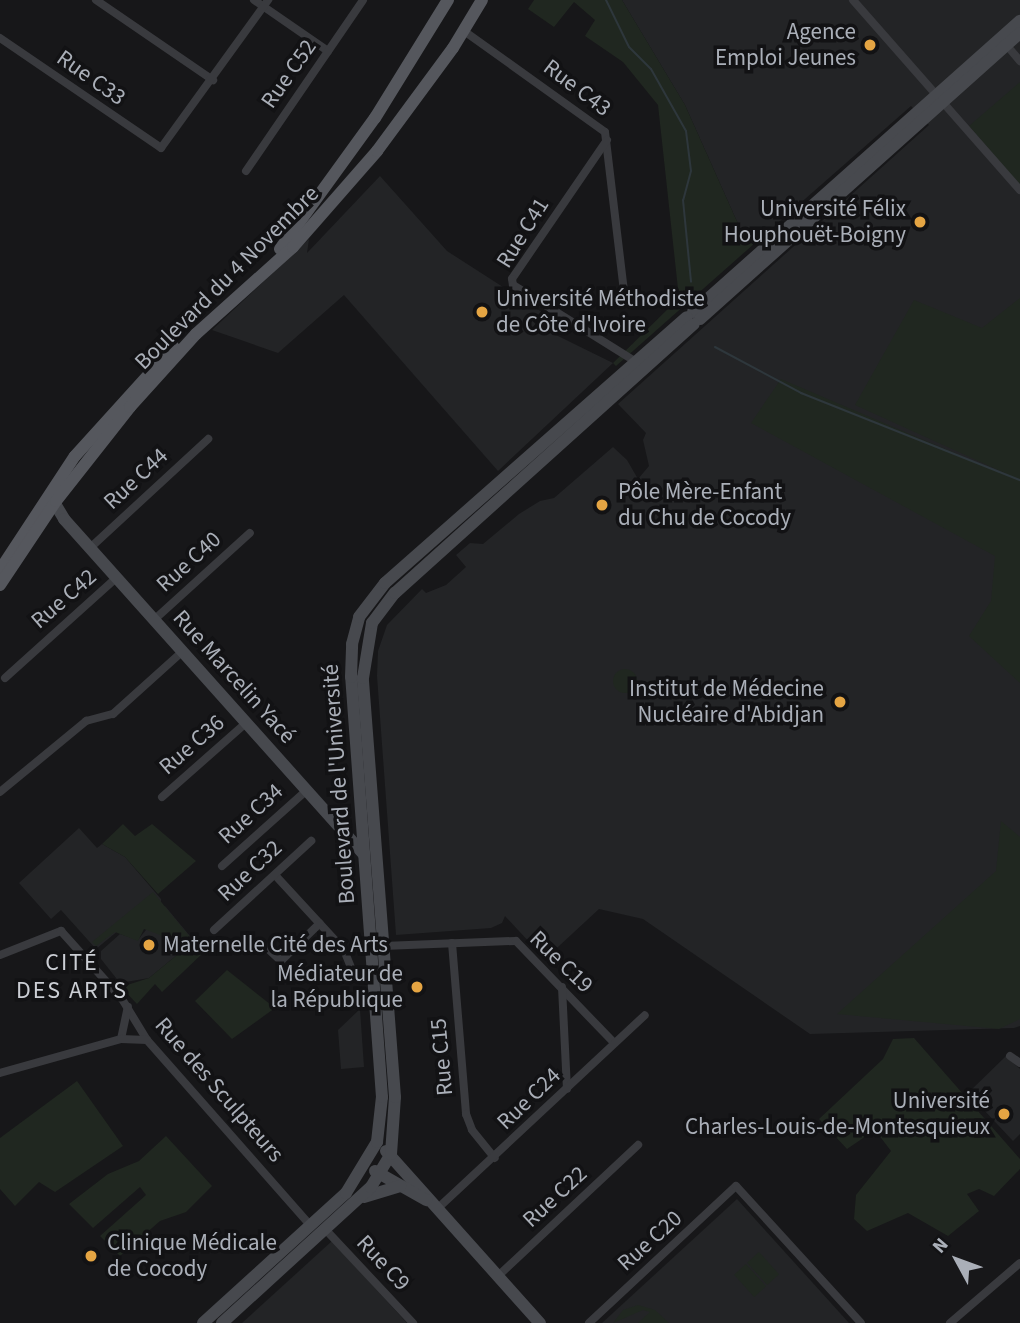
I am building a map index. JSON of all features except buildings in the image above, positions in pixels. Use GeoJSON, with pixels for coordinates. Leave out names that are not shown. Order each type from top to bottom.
{"type":"FeatureCollection","features":[{"type":"Feature","properties":{"kind":"main road","name":"Boulevard du 4 Novembre"},"geometry":{"type":"LineString","coordinates":[[0,585],[75,456],[151,369],[289,240],[375,118],[448,0]]}},
{"type":"Feature","properties":{"kind":"main road","name":"Boulevard du 4 Novembre"},"geometry":{"type":"LineString","coordinates":[[0,570],[48,504],[173,359],[332,204],[464,32],[482,0]]}},
{"type":"Feature","properties":{"kind":"street"},"geometry":{"type":"LineString","coordinates":[[96,0],[213,80],[266,3]]}},
{"type":"Feature","properties":{"kind":"street"},"geometry":{"type":"LineString","coordinates":[[254,0],[266,3],[328,51]]}},
{"type":"Feature","properties":{"kind":"street","name":"Rue C52"},"geometry":{"type":"LineString","coordinates":[[246,171],[363,0]]}},
{"type":"Feature","properties":{"kind":"street"},"geometry":{"type":"LineString","coordinates":[[853,0],[1020,190]]}},
{"type":"Feature","properties":{"kind":"street","name":"Boulevard de l'Université"},"geometry":{"type":"LineString","coordinates":[[1004,42],[1020,21]]}},
{"type":"Feature","properties":{"kind":"street","name":"Rue C43"},"geometry":{"type":"LineString","coordinates":[[464,32],[599,124],[607,140],[624,292]]}},
{"type":"Feature","properties":{"kind":"street","name":"Boulevard de l'Université"},"geometry":{"type":"LineString","coordinates":[[203,1323],[346,1193],[371,1156],[380,1129],[382,1097],[374,980],[363,678],[368,634],[384,605],[454,544],[640,365],[940,97],[1004,42],[1020,33]]}},
{"type":"Feature","properties":{"kind":"street","name":"Rue C33"},"geometry":{"type":"LineString","coordinates":[[0,38],[161,148],[213,80]]}},
{"type":"Feature","properties":{"kind":"street"},"geometry":{"type":"LineString","coordinates":[[1004,42],[1020,61]]}},
{"type":"Feature","properties":{"kind":"street","name":"Rue C41"},"geometry":{"type":"LineString","coordinates":[[607,140],[512,279],[513,285],[640,365]]}},
{"type":"Feature","properties":{"kind":"street","name":"Boulevard de l'Université"},"geometry":{"type":"LineString","coordinates":[[222,1323],[357,1200],[380,1174],[391,1153],[395,1097],[383,946],[351,677],[355,630],[373,594],[443,533],[526,454],[640,365]]}},
{"type":"Feature","properties":{"kind":"street","name":"Rue C44"},"geometry":{"type":"LineString","coordinates":[[90,548],[208,439]]}},
{"type":"Feature","properties":{"kind":"street","name":"Rue Marcelin Yacé"},"geometry":{"type":"LineString","coordinates":[[48,504],[117,577],[307,790],[370,853]]}},
{"type":"Feature","properties":{"kind":"street","name":"Rue C40"},"geometry":{"type":"LineString","coordinates":[[155,619],[250,533]]}},
{"type":"Feature","properties":{"kind":"street"},"geometry":{"type":"LineString","coordinates":[[443,533],[454,544]]}},
{"type":"Feature","properties":{"kind":"street","name":"Rue C42"},"geometry":{"type":"LineString","coordinates":[[5,678],[117,577]]}},
{"type":"Feature","properties":{"kind":"street"},"geometry":{"type":"LineString","coordinates":[[0,792],[86,721],[113,713],[183,651]]}},
{"type":"Feature","properties":{"kind":"street","name":"Rue C36"},"geometry":{"type":"LineString","coordinates":[[162,797],[247,722]]}},
{"type":"Feature","properties":{"kind":"street","name":"Rue C34"},"geometry":{"type":"LineString","coordinates":[[222,866],[307,790]]}},
{"type":"Feature","properties":{"kind":"street","name":"Rue C32"},"geometry":{"type":"LineString","coordinates":[[215,930],[312,841]]}},
{"type":"Feature","properties":{"kind":"street"},"geometry":{"type":"LineString","coordinates":[[275,875],[344,950],[355,977],[374,980]]}},
{"type":"Feature","properties":{"kind":"street"},"geometry":{"type":"LineString","coordinates":[[265,946],[281,961],[320,923]]}},
{"type":"Feature","properties":{"kind":"street","name":"Rue des Sculpteurs"},"geometry":{"type":"LineString","coordinates":[[0,955],[61,931],[128,1007],[147,1040],[311,1226]]}},
{"type":"Feature","properties":{"kind":"street","name":"Rue C19"},"geometry":{"type":"LineString","coordinates":[[383,946],[516,941],[614,1044]]}},
{"type":"Feature","properties":{"kind":"street","name":"Rue C15"},"geometry":{"type":"LineString","coordinates":[[452,943],[467,1114],[472,1130],[495,1158]]}},
{"type":"Feature","properties":{"kind":"street"},"geometry":{"type":"LineString","coordinates":[[562,987],[567,1089]]}},
{"type":"Feature","properties":{"kind":"street"},"geometry":{"type":"LineString","coordinates":[[121,1039],[128,1007]]}},
{"type":"Feature","properties":{"kind":"street","name":"Rue C24"},"geometry":{"type":"LineString","coordinates":[[435,1206],[495,1158],[645,1014]]}},
{"type":"Feature","properties":{"kind":"street"},"geometry":{"type":"LineString","coordinates":[[0,1073],[121,1039],[147,1040]]}},
{"type":"Feature","properties":{"kind":"street"},"geometry":{"type":"LineString","coordinates":[[1010,1056],[1020,1063]]}},
{"type":"Feature","properties":{"kind":"street","name":"Rue C22"},"geometry":{"type":"LineString","coordinates":[[498,1276],[638,1145]]}},
{"type":"Feature","properties":{"kind":"street"},"geometry":{"type":"LineString","coordinates":[[435,1206],[380,1174],[371,1156],[380,1149],[391,1153],[536,1322]]}},
{"type":"Feature","properties":{"kind":"street"},"geometry":{"type":"LineString","coordinates":[[357,1200],[400,1186]]}},
{"type":"Feature","properties":{"kind":"street","name":"Rue C20"},"geometry":{"type":"LineString","coordinates":[[589,1323],[736,1186],[862,1323]]}},
{"type":"Feature","properties":{"kind":"street","name":"Rue C9"},"geometry":{"type":"LineString","coordinates":[[325,1229],[412,1323]]}},
{"type":"Feature","properties":{"kind":"street"},"geometry":{"type":"LineString","coordinates":[[950,1323],[1020,1264]]}},
{"type":"Feature","properties":{"kind":"shaded area"},"geometry":{"type":"Polygon","coordinates":[[[534,0],[622,0],[685,105],[743,235],[755,243],[616,366],[613,363],[679,298],[658,105],[623,62],[585,36],[595,20],[574,2],[554,27],[528,9],[534,0]]]}},
{"type":"Feature","properties":{"kind":"shaded area"},"geometry":{"type":"Polygon","coordinates":[[[622,0],[1020,0],[1020,1026],[810,1034],[643,919],[599,909],[545,959],[505,916],[502,923],[491,928],[396,935],[377,676],[378,651],[387,625],[422,589],[426,593],[446,585],[466,567],[456,555],[470,543],[483,544],[519,514],[540,501],[554,498],[613,447],[627,460],[638,479],[649,466],[643,440],[646,433],[618,404],[929,125],[911,106],[755,243],[743,235],[685,105],[622,0]]]}},
{"type":"Feature","properties":{"kind":"shaded area"},"geometry":{"type":"Polygon","coordinates":[[[1020,82],[1020,185],[969,126],[1020,82]]]}},
{"type":"Feature","properties":{"kind":"shaded area"},"geometry":{"type":"Polygon","coordinates":[[[380,176],[447,251],[562,325],[556,335],[613,363],[498,471],[344,295],[278,353],[212,330],[309,239],[307,253],[380,176]]]}},
{"type":"Feature","properties":{"kind":"shaded area"},"geometry":{"type":"Polygon","coordinates":[[[1020,298],[1020,480],[855,405],[914,300],[982,328],[1020,298]]]}},
{"type":"Feature","properties":{"kind":"shaded area"},"geometry":{"type":"Polygon","coordinates":[[[781,379],[1020,481],[1020,683],[969,636],[991,601],[995,556],[751,423],[781,379]]]}},
{"type":"Feature","properties":{"kind":"shaded area"},"geometry":{"type":"Polygon","coordinates":[[[625,669],[633,673],[637,681],[633,689],[625,693],[617,689],[613,681],[617,673],[625,669]]]}},
{"type":"Feature","properties":{"kind":"shaded area"},"geometry":{"type":"Polygon","coordinates":[[[1001,821],[1020,837],[1020,1019],[999,1029],[837,1014],[996,871],[1001,821]]]}},
{"type":"Feature","properties":{"kind":"shaded area"},"geometry":{"type":"Polygon","coordinates":[[[123,824],[135,836],[152,824],[196,861],[158,894],[125,857],[102,844],[123,824]]]}},
{"type":"Feature","properties":{"kind":"shaded area"},"geometry":{"type":"Polygon","coordinates":[[[79,828],[97,848],[102,844],[125,857],[161,899],[161,903],[131,920],[96,949],[61,910],[51,919],[19,883],[79,828]]]}},
{"type":"Feature","properties":{"kind":"shaded area"},"geometry":{"type":"Polygon","coordinates":[[[153,892],[203,953],[162,992],[155,984],[137,1004],[121,987],[149,978],[177,955],[160,935],[144,929],[138,941],[115,932],[96,946],[92,942],[153,892]]]}},
{"type":"Feature","properties":{"kind":"shaded area","name":"Maternelle Cité des Arts"},"geometry":{"type":"Polygon","coordinates":[[[165,906],[194,941],[149,978],[120,983],[101,959],[101,951],[120,934],[138,940],[165,906]]]}},
{"type":"Feature","properties":{"kind":"shaded area"},"geometry":{"type":"Polygon","coordinates":[[[227,970],[275,1008],[232,1039],[195,1001],[227,970]]]}},
{"type":"Feature","properties":{"kind":"shaded area"},"geometry":{"type":"Polygon","coordinates":[[[360,1009],[364,1067],[341,1069],[338,1030],[360,1009]]]}},
{"type":"Feature","properties":{"kind":"shaded area"},"geometry":{"type":"Polygon","coordinates":[[[914,1038],[1020,1159],[1020,1169],[994,1196],[979,1189],[967,1194],[979,1211],[948,1236],[908,1213],[867,1231],[854,1219],[856,1195],[891,1151],[875,1130],[847,1149],[819,1119],[883,1059],[893,1039],[914,1038]]]}},
{"type":"Feature","properties":{"kind":"shaded area","name":"Université Charles-Louis-de-Montesquieux"},"geometry":{"type":"Polygon","coordinates":[[[1006,1056],[1020,1069],[1020,1134],[1013,1141],[968,1093],[1006,1056]]]}},
{"type":"Feature","properties":{"kind":"shaded area"},"geometry":{"type":"Polygon","coordinates":[[[77,1081],[123,1146],[55,1192],[39,1182],[15,1206],[0,1189],[0,1138],[77,1081]]]}},
{"type":"Feature","properties":{"kind":"shaded area"},"geometry":{"type":"Polygon","coordinates":[[[166,1136],[212,1186],[186,1212],[160,1221],[120,1256],[100,1236],[146,1195],[140,1187],[93,1228],[69,1204],[108,1174],[139,1161],[166,1136]]]}},
{"type":"Feature","properties":{"kind":"shaded area"},"geometry":{"type":"Polygon","coordinates":[[[737,1199],[849,1323],[602,1323],[737,1199]]]}},
{"type":"Feature","properties":{"kind":"shaded area"},"geometry":{"type":"Polygon","coordinates":[[[332,1241],[407,1323],[242,1323],[332,1241]]]}},
{"type":"Feature","properties":{"kind":"shaded area"},"geometry":{"type":"Polygon","coordinates":[[[759,1252],[779,1274],[767,1285],[747,1263],[759,1252]]]}},
{"type":"Feature","properties":{"kind":"shaded area"},"geometry":{"type":"Polygon","coordinates":[[[746,1264],[766,1286],[754,1297],[734,1275],[746,1264]]]}},
{"type":"Feature","properties":{"kind":"shaded area"},"geometry":{"type":"Polygon","coordinates":[[[638,1305],[655,1310],[669,1323],[638,1323],[650,1312],[643,1310],[613,1323],[623,1310],[638,1305]]]}},
{"type":"Feature","properties":{"kind":"waterway"},"geometry":{"type":"LineString","coordinates":[[606,0],[629,47],[651,69],[686,131],[691,171],[683,200],[691,282]]}},
{"type":"Feature","properties":{"kind":"waterway"},"geometry":{"type":"LineString","coordinates":[[715,347],[801,393],[1020,480]]}},
{"type":"Feature","properties":{"kind":"place","name":"Agence Emploi Jeunes"},"geometry":{"type":"Point","coordinates":[870,45]}},
{"type":"Feature","properties":{"kind":"place","name":"Université Félix Houphouët-Boigny"},"geometry":{"type":"Point","coordinates":[920,222]}},
{"type":"Feature","properties":{"kind":"place","name":"Université Méthodiste de Côte d'Ivoire"},"geometry":{"type":"Point","coordinates":[482,312]}},
{"type":"Feature","properties":{"kind":"place","name":"Pôle Mère-Enfant du Chu de Cocody"},"geometry":{"type":"Point","coordinates":[602,505]}},
{"type":"Feature","properties":{"kind":"place","name":"Institut de Médecine Nucléaire d'Abidjan"},"geometry":{"type":"Point","coordinates":[840,702]}},
{"type":"Feature","properties":{"kind":"place","name":"Maternelle Cité des Arts"},"geometry":{"type":"Point","coordinates":[149,945]}},
{"type":"Feature","properties":{"kind":"place","name":"Médiateur de la République"},"geometry":{"type":"Point","coordinates":[417,987]}},
{"type":"Feature","properties":{"kind":"place","name":"Université Charles-Louis-de-Montesquieux"},"geometry":{"type":"Point","coordinates":[1004,1114]}},
{"type":"Feature","properties":{"kind":"place","name":"Clinique Médicale de Cocody"},"geometry":{"type":"Point","coordinates":[91,1256]}},
{"type":"Feature","properties":{"kind":"district","name":"CITÉ DES ARTS"},"geometry":{"type":"Point","coordinates":[72,977]}}]}
